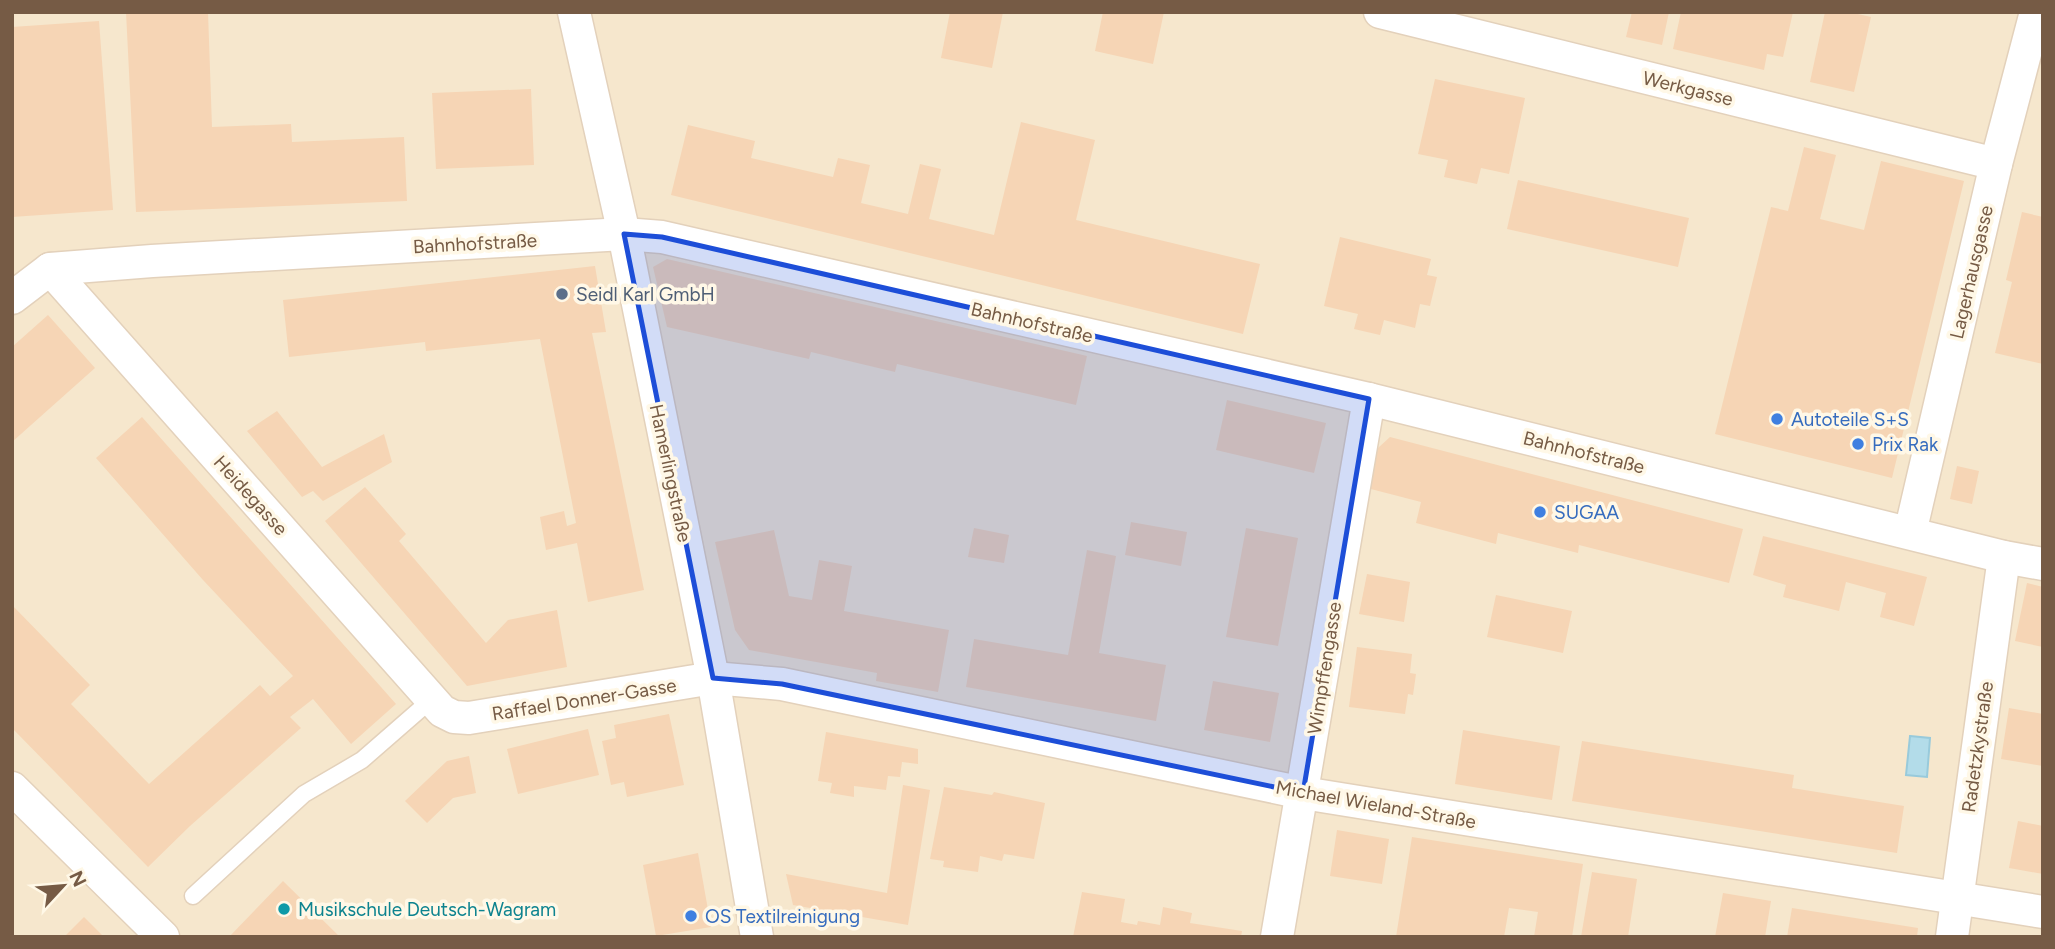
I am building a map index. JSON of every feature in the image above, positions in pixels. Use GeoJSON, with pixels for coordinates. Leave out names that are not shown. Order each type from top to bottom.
{"type":"FeatureCollection","features":[{"type":"Feature","properties":{"kind":"street","name":"Hamerlingstraße"},"geometry":{"type":"LineString","coordinates":[[574,12],[624,234],[713,678],[757,937]]}},
{"type":"Feature","properties":{"kind":"street","name":"Werkgasse"},"geometry":{"type":"LineString","coordinates":[[1380,12],[1996,164]]}},
{"type":"Feature","properties":{"kind":"street","name":"Lagerhausgasse"},"geometry":{"type":"LineString","coordinates":[[1910,533],[1996,164],[2036,12]]}},
{"type":"Feature","properties":{"kind":"street","name":"Bahnhofstraße"},"geometry":{"type":"LineString","coordinates":[[50,269],[624,234],[662,237],[1368,399],[2004,557],[2043,564]]}},
{"type":"Feature","properties":{"kind":"street"},"geometry":{"type":"LineString","coordinates":[[12,298],[50,269]]}},
{"type":"Feature","properties":{"kind":"street","name":"Heidegasse"},"geometry":{"type":"LineString","coordinates":[[50,269],[443,708]]}},
{"type":"Feature","properties":{"kind":"street","name":"Wimpffengasse"},"geometry":{"type":"LineString","coordinates":[[1277,937],[1368,399]]}},
{"type":"Feature","properties":{"kind":"street","name":"Radetzkystraße"},"geometry":{"type":"LineString","coordinates":[[1952,937],[2004,557]]}},
{"type":"Feature","properties":{"kind":"street","name":"Raffael Donner-Gasse"},"geometry":{"type":"LineString","coordinates":[[443,708],[469,718],[713,678]]}},
{"type":"Feature","properties":{"kind":"street","name":"Michael Wieland-Straße"},"geometry":{"type":"LineString","coordinates":[[713,678],[782,684],[1303,793],[2043,912]]}},
{"type":"Feature","properties":{"kind":"street"},"geometry":{"type":"LineString","coordinates":[[12,788],[163,937]]}},
{"type":"Feature","properties":{"kind":"lane"},"geometry":{"type":"LineString","coordinates":[[192,896],[304,794],[443,708]]}},
{"type":"Feature","properties":{"kind":"highlighted area"},"geometry":{"type":"Polygon","coordinates":[[[624,234],[662,237],[1369,399],[1303,793],[782,684],[713,678],[624,234]]]}},
{"type":"Feature","properties":{"kind":"shaded area"},"geometry":{"type":"Polygon","coordinates":[[[12,12],[2043,12],[2043,937],[12,937],[12,12]]]}},
{"type":"Feature","properties":{"kind":"water"},"geometry":{"type":"Polygon","coordinates":[[[1910,736],[1930,738],[1927,777],[1906,775],[1910,736]]]}},
{"type":"Feature","properties":{"kind":"building"},"geometry":{"type":"Polygon","coordinates":[[[126,12],[208,12],[212,127],[291,124],[292,142],[404,137],[407,201],[136,212],[126,12]]]}},
{"type":"Feature","properties":{"kind":"building"},"geometry":{"type":"Polygon","coordinates":[[[950,12],[1003,12],[992,68],[941,58],[950,12]]]}},
{"type":"Feature","properties":{"kind":"building"},"geometry":{"type":"Polygon","coordinates":[[[1103,12],[1164,12],[1153,64],[1095,51],[1103,12]]]}},
{"type":"Feature","properties":{"kind":"building"},"geometry":{"type":"Polygon","coordinates":[[[1632,12],[1669,12],[1662,45],[1626,37],[1632,12]]]}},
{"type":"Feature","properties":{"kind":"building"},"geometry":{"type":"Polygon","coordinates":[[[1681,12],[1793,12],[1783,57],[1767,54],[1764,70],[1673,49],[1681,12]]]}},
{"type":"Feature","properties":{"kind":"building"},"geometry":{"type":"Polygon","coordinates":[[[1825,12],[1849,12],[1871,17],[1854,92],[1810,82],[1825,12]]]}},
{"type":"Feature","properties":{"kind":"building"},"geometry":{"type":"Polygon","coordinates":[[[99,21],[113,210],[12,217],[12,27],[99,21]]]}},
{"type":"Feature","properties":{"kind":"building"},"geometry":{"type":"Polygon","coordinates":[[[1435,79],[1525,98],[1509,174],[1481,168],[1477,184],[1444,177],[1448,160],[1418,154],[1435,79]]]}},
{"type":"Feature","properties":{"kind":"building"},"geometry":{"type":"Polygon","coordinates":[[[531,89],[534,165],[436,169],[432,93],[531,89]]]}},
{"type":"Feature","properties":{"kind":"building"},"geometry":{"type":"Polygon","coordinates":[[[1021,122],[1095,140],[1076,220],[1260,264],[1243,334],[671,195],[688,125],[755,141],[751,158],[833,177],[838,158],[870,165],[861,203],[908,214],[920,164],[941,169],[929,219],[994,235],[1021,122]]]}},
{"type":"Feature","properties":{"kind":"building"},"geometry":{"type":"Polygon","coordinates":[[[1804,147],[1836,155],[1820,219],[1864,230],[1881,161],[1964,181],[1892,478],[1715,434],[1771,207],[1788,211],[1804,147]]]}},
{"type":"Feature","properties":{"kind":"building"},"geometry":{"type":"Polygon","coordinates":[[[1518,180],[1689,218],[1678,267],[1507,229],[1518,180]]]}},
{"type":"Feature","properties":{"kind":"building"},"geometry":{"type":"Polygon","coordinates":[[[2022,212],[2043,217],[2043,364],[1995,353],[2012,282],[2006,280],[2022,212]]]}},
{"type":"Feature","properties":{"kind":"building"},"geometry":{"type":"Polygon","coordinates":[[[1340,237],[1431,259],[1427,275],[1437,277],[1430,306],[1420,304],[1415,328],[1384,320],[1380,335],[1354,329],[1358,314],[1324,306],[1340,237]]]}},
{"type":"Feature","properties":{"kind":"building"},"geometry":{"type":"Polygon","coordinates":[[[667,259],[1087,356],[1076,405],[897,364],[895,372],[811,352],[809,359],[667,327],[653,267],[667,259]]]}},
{"type":"Feature","properties":{"kind":"building"},"geometry":{"type":"Polygon","coordinates":[[[595,266],[606,332],[592,333],[644,590],[588,602],[577,543],[546,550],[540,517],[564,511],[567,526],[576,523],[540,339],[426,351],[425,342],[289,357],[283,300],[595,266]]]}},
{"type":"Feature","properties":{"kind":"building"},"geometry":{"type":"Polygon","coordinates":[[[48,315],[95,368],[12,442],[12,347],[48,315]]]}},
{"type":"Feature","properties":{"kind":"building"},"geometry":{"type":"Polygon","coordinates":[[[1227,400],[1326,423],[1314,473],[1216,450],[1227,400]]]}},
{"type":"Feature","properties":{"kind":"building"},"geometry":{"type":"Polygon","coordinates":[[[277,411],[322,467],[384,434],[392,462],[323,501],[313,491],[302,497],[247,431],[277,411]]]}},
{"type":"Feature","properties":{"kind":"building"},"geometry":{"type":"Polygon","coordinates":[[[142,417],[396,704],[351,744],[313,699],[290,717],[301,728],[190,826],[148,867],[12,728],[12,605],[90,685],[71,704],[149,784],[260,685],[270,696],[293,676],[203,580],[96,458],[142,417]]]}},
{"type":"Feature","properties":{"kind":"building"},"geometry":{"type":"Polygon","coordinates":[[[1390,437],[1743,529],[1729,583],[1579,545],[1578,553],[1498,533],[1496,544],[1416,523],[1421,502],[1367,488],[1378,448],[1390,437]]]}},
{"type":"Feature","properties":{"kind":"building"},"geometry":{"type":"Polygon","coordinates":[[[1957,466],[1979,471],[1972,504],[1950,499],[1957,466]]]}},
{"type":"Feature","properties":{"kind":"building"},"geometry":{"type":"Polygon","coordinates":[[[365,487],[406,534],[399,541],[486,643],[508,620],[557,610],[567,667],[467,686],[325,521],[365,487]]]}},
{"type":"Feature","properties":{"kind":"building"},"geometry":{"type":"Polygon","coordinates":[[[1131,522],[1187,532],[1181,566],[1125,555],[1131,522]]]}},
{"type":"Feature","properties":{"kind":"building"},"geometry":{"type":"Polygon","coordinates":[[[974,528],[1009,535],[1004,563],[968,557],[974,528]]]}},
{"type":"Feature","properties":{"kind":"building"},"geometry":{"type":"Polygon","coordinates":[[[1246,528],[1298,538],[1278,646],[1226,637],[1246,528]]]}},
{"type":"Feature","properties":{"kind":"building"},"geometry":{"type":"Polygon","coordinates":[[[774,530],[789,596],[812,600],[819,560],[852,566],[844,611],[949,630],[938,692],[876,681],[877,673],[749,650],[735,630],[715,542],[774,530]]]}},
{"type":"Feature","properties":{"kind":"building"},"geometry":{"type":"Polygon","coordinates":[[[1763,536],[1927,577],[1914,626],[1880,617],[1886,593],[1846,582],[1839,611],[1783,597],[1786,585],[1753,575],[1763,536]]]}},
{"type":"Feature","properties":{"kind":"building"},"geometry":{"type":"Polygon","coordinates":[[[1087,550],[1116,556],[1099,653],[1166,665],[1156,721],[966,687],[974,639],[1068,655],[1087,550]]]}},
{"type":"Feature","properties":{"kind":"building"},"geometry":{"type":"Polygon","coordinates":[[[1367,574],[1410,582],[1404,622],[1359,614],[1367,574]]]}},
{"type":"Feature","properties":{"kind":"building"},"geometry":{"type":"Polygon","coordinates":[[[2027,583],[2043,587],[2043,647],[2015,641],[2027,583]]]}},
{"type":"Feature","properties":{"kind":"building"},"geometry":{"type":"Polygon","coordinates":[[[1496,595],[1572,611],[1563,653],[1487,637],[1496,595]]]}},
{"type":"Feature","properties":{"kind":"building"},"geometry":{"type":"Polygon","coordinates":[[[1357,647],[1412,654],[1410,673],[1416,674],[1413,695],[1408,694],[1405,714],[1349,707],[1357,647]]]}},
{"type":"Feature","properties":{"kind":"building"},"geometry":{"type":"Polygon","coordinates":[[[1213,681],[1279,693],[1270,742],[1204,730],[1213,681]]]}},
{"type":"Feature","properties":{"kind":"building"},"geometry":{"type":"Polygon","coordinates":[[[2009,708],[2043,714],[2043,766],[2001,759],[2009,708]]]}},
{"type":"Feature","properties":{"kind":"building"},"geometry":{"type":"Polygon","coordinates":[[[669,714],[684,785],[627,797],[624,782],[611,785],[602,741],[616,738],[614,725],[669,714]]]}},
{"type":"Feature","properties":{"kind":"building"},"geometry":{"type":"Polygon","coordinates":[[[588,729],[599,775],[518,794],[507,749],[588,729]]]}},
{"type":"Feature","properties":{"kind":"building"},"geometry":{"type":"Polygon","coordinates":[[[1463,730],[1560,746],[1552,800],[1455,784],[1463,730]]]}},
{"type":"Feature","properties":{"kind":"building"},"geometry":{"type":"Polygon","coordinates":[[[826,732],[918,749],[918,764],[902,762],[900,777],[888,776],[886,790],[854,786],[854,797],[830,793],[832,783],[818,781],[826,732]]]}},
{"type":"Feature","properties":{"kind":"building"},"geometry":{"type":"Polygon","coordinates":[[[1582,741],[1794,775],[1792,788],[1904,806],[1897,853],[1572,801],[1582,741]]]}},
{"type":"Feature","properties":{"kind":"building"},"geometry":{"type":"Polygon","coordinates":[[[469,756],[476,793],[453,798],[427,823],[405,801],[447,761],[469,756]]]}},
{"type":"Feature","properties":{"kind":"building"},"geometry":{"type":"Polygon","coordinates":[[[903,785],[930,790],[908,925],[793,905],[786,874],[887,893],[903,785]]]}},
{"type":"Feature","properties":{"kind":"building"},"geometry":{"type":"Polygon","coordinates":[[[944,787],[992,795],[994,792],[1045,803],[1034,859],[1004,854],[1002,861],[980,856],[978,872],[943,867],[944,861],[930,859],[944,787]]]}},
{"type":"Feature","properties":{"kind":"building"},"geometry":{"type":"Polygon","coordinates":[[[2018,821],[2043,826],[2043,874],[2009,868],[2018,821]]]}},
{"type":"Feature","properties":{"kind":"building"},"geometry":{"type":"Polygon","coordinates":[[[1337,830],[1389,839],[1382,884],[1330,876],[1337,830]]]}},
{"type":"Feature","properties":{"kind":"building"},"geometry":{"type":"Polygon","coordinates":[[[1412,837],[1583,864],[1572,937],[1534,937],[1538,912],[1509,908],[1504,937],[1396,937],[1412,837]]]}},
{"type":"Feature","properties":{"kind":"building"},"geometry":{"type":"Polygon","coordinates":[[[698,853],[711,927],[656,936],[643,865],[698,853]]]}},
{"type":"Feature","properties":{"kind":"building"},"geometry":{"type":"Polygon","coordinates":[[[1592,872],[1637,879],[1628,937],[1581,937],[1592,872]]]}},
{"type":"Feature","properties":{"kind":"building","name":"Musikschule Deutsch-Wagram"},"geometry":{"type":"Polygon","coordinates":[[[283,881],[340,937],[229,937],[283,881]]]}},
{"type":"Feature","properties":{"kind":"building"},"geometry":{"type":"Polygon","coordinates":[[[1082,892],[1125,899],[1121,922],[1137,925],[1138,921],[1160,925],[1163,907],[1192,913],[1190,923],[1242,931],[1241,937],[1073,937],[1082,892]]]}},
{"type":"Feature","properties":{"kind":"building"},"geometry":{"type":"Polygon","coordinates":[[[1723,893],[1771,901],[1765,937],[1715,937],[1723,893]]]}},
{"type":"Feature","properties":{"kind":"building"},"geometry":{"type":"Polygon","coordinates":[[[1792,908],[1918,928],[1917,937],[1787,937],[1792,908]]]}},
{"type":"Feature","properties":{"kind":"building"},"geometry":{"type":"Polygon","coordinates":[[[84,917],[104,937],[64,937],[84,917]]]}},
{"type":"Feature","properties":{"kind":"place","name":"Seidl Karl GmbH"},"geometry":{"type":"Point","coordinates":[562,294]}},
{"type":"Feature","properties":{"kind":"place","name":"Autoteile S+S"},"geometry":{"type":"Point","coordinates":[1777,419]}},
{"type":"Feature","properties":{"kind":"place","name":"Prix Rak"},"geometry":{"type":"Point","coordinates":[1858,444]}},
{"type":"Feature","properties":{"kind":"place","name":"SUGAA"},"geometry":{"type":"Point","coordinates":[1540,512]}},
{"type":"Feature","properties":{"kind":"place","name":"Musikschule Deutsch-Wagram"},"geometry":{"type":"Point","coordinates":[284,909]}},
{"type":"Feature","properties":{"kind":"place","name":"OS Textilreinigung"},"geometry":{"type":"Point","coordinates":[691,916]}}]}
